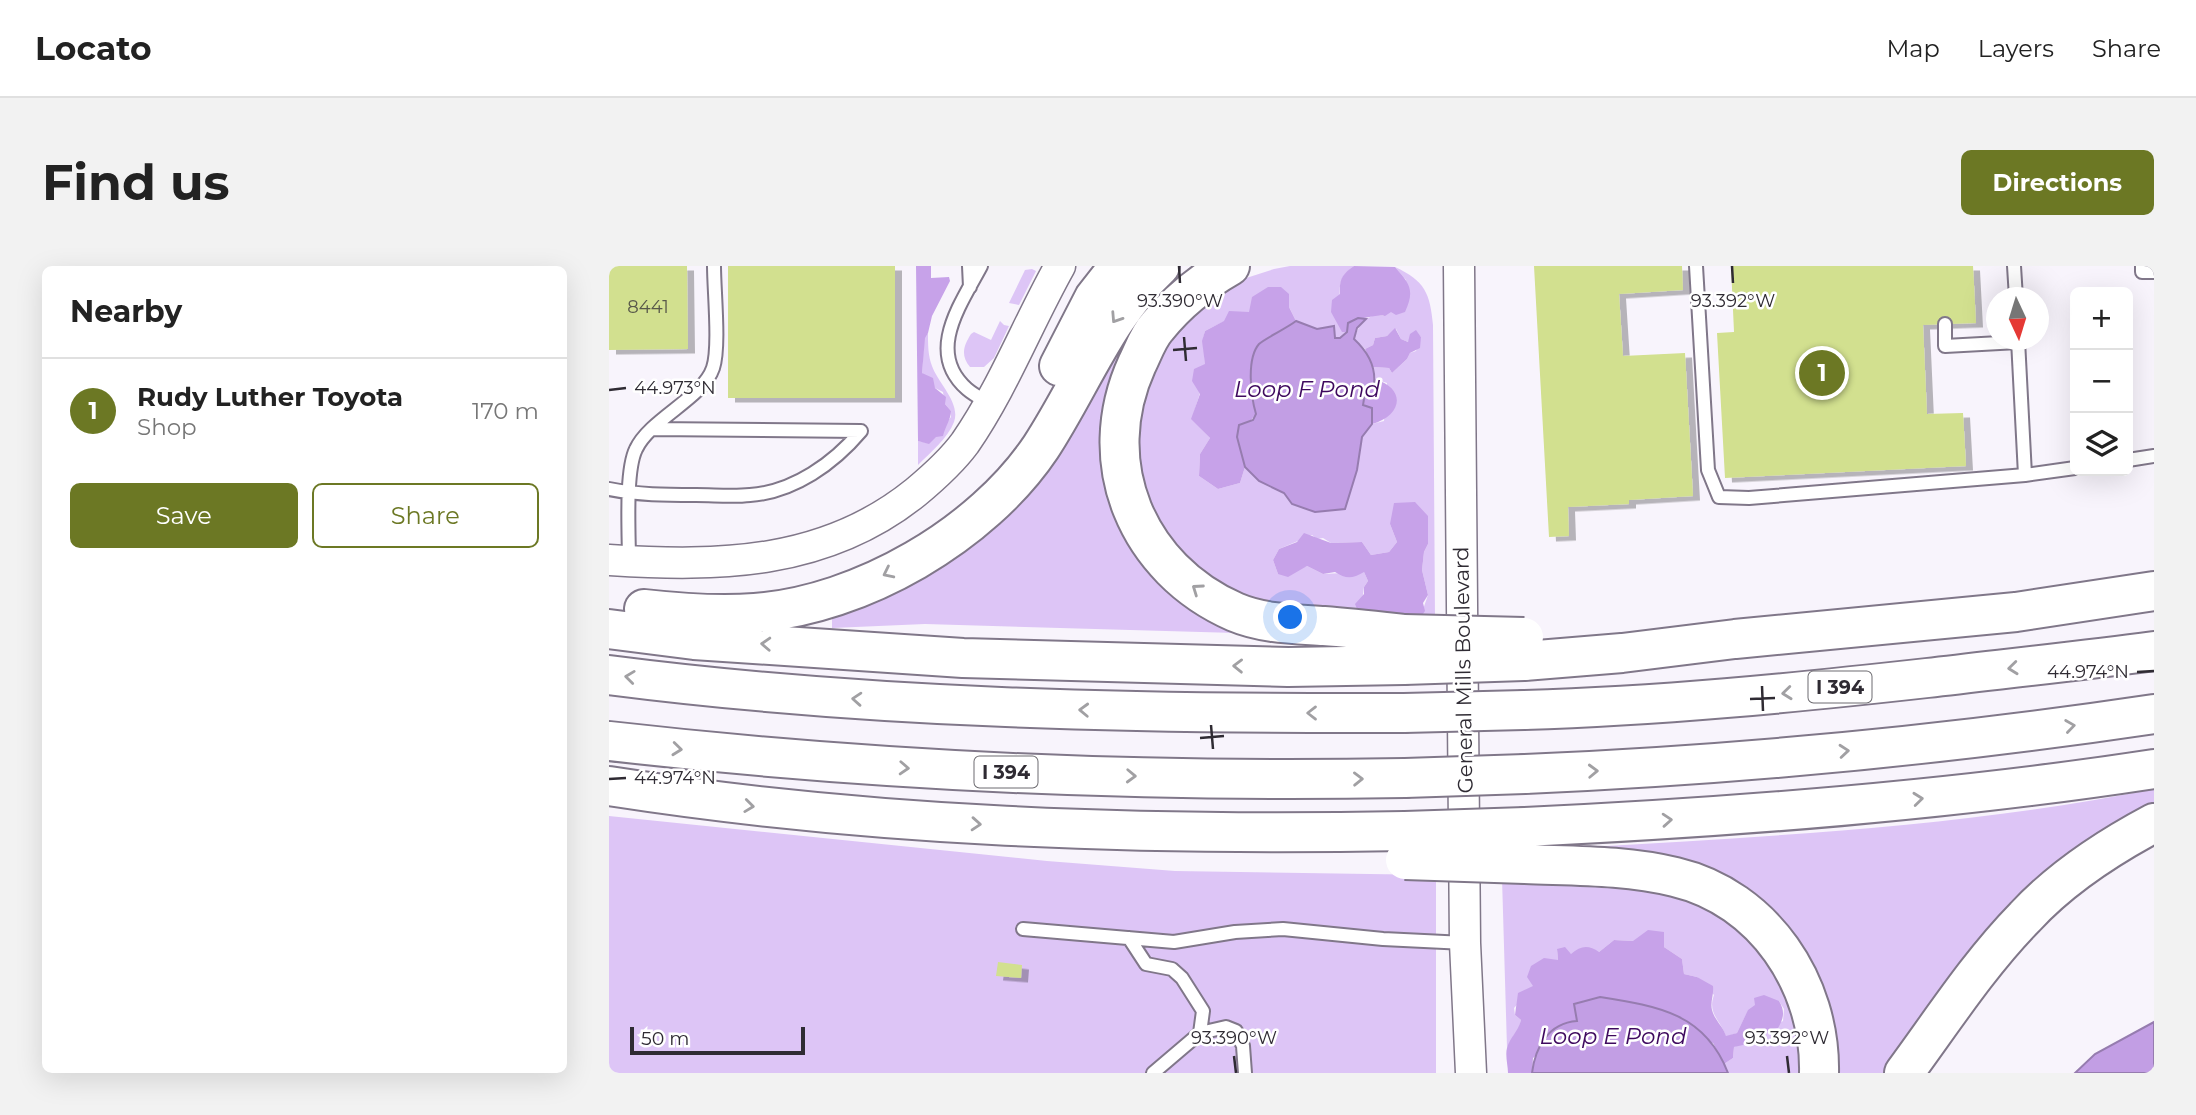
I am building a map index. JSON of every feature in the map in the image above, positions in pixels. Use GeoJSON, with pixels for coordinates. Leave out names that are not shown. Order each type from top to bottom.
{"type":"FeatureCollection","features":[{"type":"Feature","properties":{"kind":"highway"},"geometry":{"type":"LineString","coordinates":[[928,551],[979,498],[1014,451],[1094,298],[1119,266]]}},
{"type":"Feature","properties":{"kind":"highway"},"geometry":{"type":"LineString","coordinates":[[609,606],[722,614],[788,608],[869,583],[959,533],[992,504],[1039,450],[1117,315],[1160,266]]}},
{"type":"Feature","properties":{"kind":"highway"},"geometry":{"type":"LineString","coordinates":[[1230,266],[1196,287],[1155,328],[1132,377],[1125,396],[1119,441],[1123,486],[1131,507],[1149,540],[1182,578],[1197,591],[1237,612],[1404,650]]}},
{"type":"Feature","properties":{"kind":"highway"},"geometry":{"type":"LineString","coordinates":[[609,629],[694,640],[809,647],[884,634],[958,632],[1083,638],[1294,640],[1404,650],[1524,649],[1735,639],[2016,612],[2154,591]]}},
{"type":"Feature","properties":{"kind":"highway","name":"I 394"},"geometry":{"type":"LineString","coordinates":[[609,674],[787,694],[997,707],[1145,712],[1404,713],[1581,708],[1766,695],[2076,662],[2154,651]]}},
{"type":"Feature","properties":{"kind":"highway","name":"I 394"},"geometry":{"type":"LineString","coordinates":[[609,741],[799,760],[952,770],[1305,780],[1635,769],[1913,745],[2154,714]]}},
{"type":"Feature","properties":{"kind":"highway"},"geometry":{"type":"LineString","coordinates":[[609,786],[696,800],[830,814],[1121,831],[1308,855],[1405,845],[1525,845],[1648,821],[1827,808],[2008,789],[2154,769]]}},
{"type":"Feature","properties":{"kind":"highway"},"geometry":{"type":"LineString","coordinates":[[1904,1073],[1983,965],[2026,915],[2099,855],[2154,823]]}},
{"type":"Feature","properties":{"kind":"highway"},"geometry":{"type":"LineString","coordinates":[[1525,845],[1679,878],[1720,894],[1753,917],[1767,931],[1798,975],[1815,1023],[1819,1046],[1819,1073]]}},
{"type":"Feature","properties":{"kind":"street"},"geometry":{"type":"LineString","coordinates":[[619,561],[691,563],[764,559],[806,550],[836,539],[871,523],[906,500],[941,472],[963,446],[990,404],[1060,266]]}},
{"type":"Feature","properties":{"kind":"street","name":"General Mills Boulevard"},"geometry":{"type":"LineString","coordinates":[[1459,266],[1465,943],[1471,1073]]}},
{"type":"Feature","properties":{"kind":"lane"},"geometry":{"type":"LineString","coordinates":[[619,561],[635,450],[652,429],[704,383],[713,369],[714,266]]}},
{"type":"Feature","properties":{"kind":"lane"},"geometry":{"type":"LineString","coordinates":[[969,266],[970,288]]}},
{"type":"Feature","properties":{"kind":"lane"},"geometry":{"type":"LineString","coordinates":[[981,266],[948,336],[948,361],[966,388],[990,404]]}},
{"type":"Feature","properties":{"kind":"lane"},"geometry":{"type":"LineString","coordinates":[[1696,266],[1708,470],[1719,497],[1749,498],[2025,475],[2070,469]]}},
{"type":"Feature","properties":{"kind":"lane"},"geometry":{"type":"LineString","coordinates":[[2014,266],[2015,287]]}},
{"type":"Feature","properties":{"kind":"lane"},"geometry":{"type":"LineString","coordinates":[[2142,266],[2142,272],[2154,272]]}},
{"type":"Feature","properties":{"kind":"lane"},"geometry":{"type":"LineString","coordinates":[[1945,324],[1945,346],[1986,343]]}},
{"type":"Feature","properties":{"kind":"lane"},"geometry":{"type":"LineString","coordinates":[[2018,350],[2025,475]]}},
{"type":"Feature","properties":{"kind":"lane"},"geometry":{"type":"LineString","coordinates":[[609,489],[648,496],[769,492],[789,485],[827,464],[861,431],[652,429]]}},
{"type":"Feature","properties":{"kind":"lane"},"geometry":{"type":"LineString","coordinates":[[2133,459],[2154,456]]}},
{"type":"Feature","properties":{"kind":"lane"},"geometry":{"type":"LineString","coordinates":[[1023,929],[1174,942],[1235,932],[1283,929],[1383,939],[1465,943]]}},
{"type":"Feature","properties":{"kind":"lane"},"geometry":{"type":"LineString","coordinates":[[1129,938],[1146,964],[1172,969],[1182,978],[1203,1011],[1201,1033]]}},
{"type":"Feature","properties":{"kind":"lane"},"geometry":{"type":"LineString","coordinates":[[1153,1073],[1201,1033],[1226,1027],[1240,1036],[1245,1073]]}},
{"type":"Feature","properties":{"kind":"shaded area"},"geometry":{"type":"Polygon","coordinates":[[[916,266],[931,266],[931,278],[949,277],[950,281],[932,316],[925,338],[922,373],[933,378],[935,388],[946,397],[945,404],[951,414],[943,436],[936,437],[929,444],[918,441],[916,266]]]}},
{"type":"Feature","properties":{"kind":"shaded area"},"geometry":{"type":"Polygon","coordinates":[[[1290,266],[1354,266],[1346,272],[1340,288],[1348,332],[1335,338],[1334,326],[1317,329],[1296,321],[1289,307],[1246,314],[1205,331],[1204,378],[1192,419],[1210,438],[1200,454],[1199,476],[1218,489],[1240,483],[1245,467],[1259,481],[1315,512],[1345,509],[1357,470],[1362,437],[1372,424],[1384,421],[1387,383],[1375,379],[1373,367],[1389,368],[1392,373],[1410,353],[1416,351],[1421,337],[1416,331],[1408,342],[1401,339],[1396,329],[1387,336],[1375,338],[1373,345],[1365,349],[1354,339],[1365,320],[1373,316],[1384,316],[1406,280],[1395,267],[1405,272],[1419,283],[1428,296],[1433,325],[1435,619],[1420,618],[1428,595],[1422,570],[1428,544],[1428,516],[1390,524],[1397,542],[1389,552],[1371,555],[1362,542],[1331,543],[1312,535],[1279,549],[1273,560],[1278,574],[1307,566],[1323,574],[1364,572],[1368,581],[1364,587],[1360,616],[1263,611],[1169,556],[1133,468],[1145,384],[1179,324],[1240,280],[1290,266]]]}},
{"type":"Feature","properties":{"kind":"shaded area"},"geometry":{"type":"Polygon","coordinates":[[[1354,266],[1395,267],[1409,288],[1410,298],[1405,312],[1358,318],[1348,332],[1342,332],[1331,312],[1332,300],[1340,294],[1344,275],[1354,266]]]}},
{"type":"Feature","properties":{"kind":"shaded area"},"geometry":{"type":"Polygon","coordinates":[[[1025,270],[1036,271],[1019,305],[1009,303],[1025,270]]]}},
{"type":"Feature","properties":{"kind":"shaded area"},"geometry":{"type":"Polygon","coordinates":[[[1268,287],[1281,287],[1289,294],[1289,307],[1296,321],[1259,344],[1255,351],[1250,378],[1256,414],[1237,437],[1245,467],[1240,483],[1218,489],[1199,476],[1200,454],[1210,438],[1191,419],[1200,394],[1192,381],[1194,369],[1205,364],[1202,341],[1205,331],[1224,321],[1229,311],[1249,312],[1252,297],[1268,287]]]}},
{"type":"Feature","properties":{"kind":"shaded area"},"geometry":{"type":"Polygon","coordinates":[[[1000,321],[1009,326],[994,358],[984,367],[970,367],[964,350],[971,334],[974,332],[991,340],[1000,321]]]}},
{"type":"Feature","properties":{"kind":"shaded area"},"geometry":{"type":"Polygon","coordinates":[[[1395,328],[1401,339],[1408,342],[1410,334],[1416,330],[1421,337],[1420,348],[1410,353],[1392,373],[1389,368],[1373,367],[1365,349],[1373,345],[1375,338],[1387,336],[1395,328]]]}},
{"type":"Feature","properties":{"kind":"shaded area"},"geometry":{"type":"Polygon","coordinates":[[[928,333],[932,366],[952,400],[955,415],[948,434],[918,465],[918,441],[929,443],[951,417],[943,392],[935,388],[922,373],[924,338],[928,333]]]}},
{"type":"Feature","properties":{"kind":"shaded area"},"geometry":{"type":"Polygon","coordinates":[[[1120,333],[1131,339],[1107,460],[1236,633],[925,624],[832,628],[832,608],[918,572],[1120,333]]]}},
{"type":"Feature","properties":{"kind":"shaded area"},"geometry":{"type":"Polygon","coordinates":[[[1375,379],[1392,389],[1397,402],[1390,415],[1372,424],[1372,408],[1363,405],[1366,387],[1373,384],[1375,379]]]}},
{"type":"Feature","properties":{"kind":"shaded area"},"geometry":{"type":"Polygon","coordinates":[[[1415,502],[1428,516],[1428,544],[1422,570],[1428,595],[1423,603],[1425,611],[1420,618],[1360,616],[1355,604],[1364,594],[1368,581],[1364,572],[1346,577],[1335,572],[1323,574],[1307,566],[1288,577],[1278,574],[1273,560],[1279,549],[1297,542],[1304,533],[1331,543],[1362,542],[1371,555],[1389,552],[1397,542],[1390,524],[1394,503],[1415,502]]]}},
{"type":"Feature","properties":{"kind":"shaded area"},"geometry":{"type":"Polygon","coordinates":[[[2154,789],[2154,812],[1891,1073],[1832,1073],[1787,940],[1590,855],[1590,847],[1802,834],[1944,821],[2084,802],[2154,789]]]}},
{"type":"Feature","properties":{"kind":"shaded area"},"geometry":{"type":"Polygon","coordinates":[[[609,816],[1047,861],[1175,871],[1436,875],[1436,1073],[609,1073],[609,816]]]}},
{"type":"Feature","properties":{"kind":"shaded area"},"geometry":{"type":"Polygon","coordinates":[[[1502,878],[1584,880],[1706,900],[1781,968],[1808,1073],[1728,1073],[1724,1064],[1733,1058],[1734,1047],[1783,1021],[1784,1009],[1779,1001],[1752,1008],[1737,1033],[1726,1037],[1713,1012],[1714,995],[1697,977],[1684,974],[1682,959],[1664,947],[1633,941],[1614,940],[1599,952],[1571,954],[1557,950],[1558,960],[1514,1008],[1515,1015],[1521,1020],[1518,1032],[1507,1048],[1502,878]]]}},
{"type":"Feature","properties":{"kind":"shaded area"},"geometry":{"type":"Polygon","coordinates":[[[1648,930],[1664,932],[1664,947],[1682,959],[1684,974],[1697,977],[1713,986],[1712,1010],[1726,1036],[1737,1033],[1748,1010],[1755,1005],[1754,998],[1764,995],[1779,1001],[1781,1005],[1783,1014],[1778,1028],[1760,1033],[1743,1045],[1734,1047],[1733,1058],[1724,1064],[1713,1043],[1577,1021],[1533,1058],[1532,1073],[1508,1073],[1507,1048],[1521,1020],[1515,1015],[1518,993],[1533,986],[1527,977],[1531,966],[1544,958],[1558,960],[1557,949],[1565,947],[1571,954],[1588,947],[1599,952],[1614,940],[1633,941],[1648,930]]]}},
{"type":"Feature","properties":{"kind":"water","name":"Loop F Pond"},"geometry":{"type":"Polygon","coordinates":[[[1358,318],[1366,319],[1357,328],[1354,339],[1367,354],[1374,371],[1374,384],[1366,387],[1363,405],[1372,408],[1372,424],[1362,437],[1357,470],[1345,509],[1315,512],[1292,504],[1284,493],[1259,481],[1245,467],[1237,437],[1239,425],[1253,420],[1256,414],[1251,388],[1252,359],[1259,344],[1296,321],[1317,329],[1334,326],[1335,338],[1340,338],[1347,332],[1348,323],[1358,318]]]}},
{"type":"Feature","properties":{"kind":"water","name":"Loop E Pond"},"geometry":{"type":"Polygon","coordinates":[[[1600,997],[1641,1004],[1677,1016],[1706,1037],[1728,1073],[1532,1073],[1536,1055],[1545,1038],[1558,1026],[1577,1021],[1574,1004],[1600,997]]]}},
{"type":"Feature","properties":{"kind":"water"},"geometry":{"type":"Polygon","coordinates":[[[2154,1022],[2154,1073],[2075,1073],[2095,1054],[2154,1022]]]}},
{"type":"Feature","properties":{"kind":"building"},"geometry":{"type":"Polygon","coordinates":[[[609,266],[687,266],[688,349],[609,350],[609,266]]]}},
{"type":"Feature","properties":{"kind":"building"},"geometry":{"type":"Polygon","coordinates":[[[728,266],[895,266],[895,398],[728,398],[728,266]]]}},
{"type":"Feature","properties":{"kind":"building"},"geometry":{"type":"Polygon","coordinates":[[[1534,266],[1682,266],[1683,290],[1619,294],[1623,356],[1685,353],[1693,496],[1629,500],[1629,504],[1568,507],[1569,536],[1549,537],[1534,266]]]}},
{"type":"Feature","properties":{"kind":"building"},"geometry":{"type":"Polygon","coordinates":[[[1731,266],[1973,266],[1976,323],[1923,325],[1927,414],[1963,413],[1966,466],[1725,478],[1717,333],[1734,332],[1731,266]]]}},
{"type":"Feature","properties":{"kind":"building"},"geometry":{"type":"Polygon","coordinates":[[[998,962],[1022,965],[1021,978],[996,976],[998,962]]]}},
{"type":"Feature","properties":{"kind":"place","name":"Rudy Luther Toyota"},"geometry":{"type":"Point","coordinates":[1822,373]}}]}
